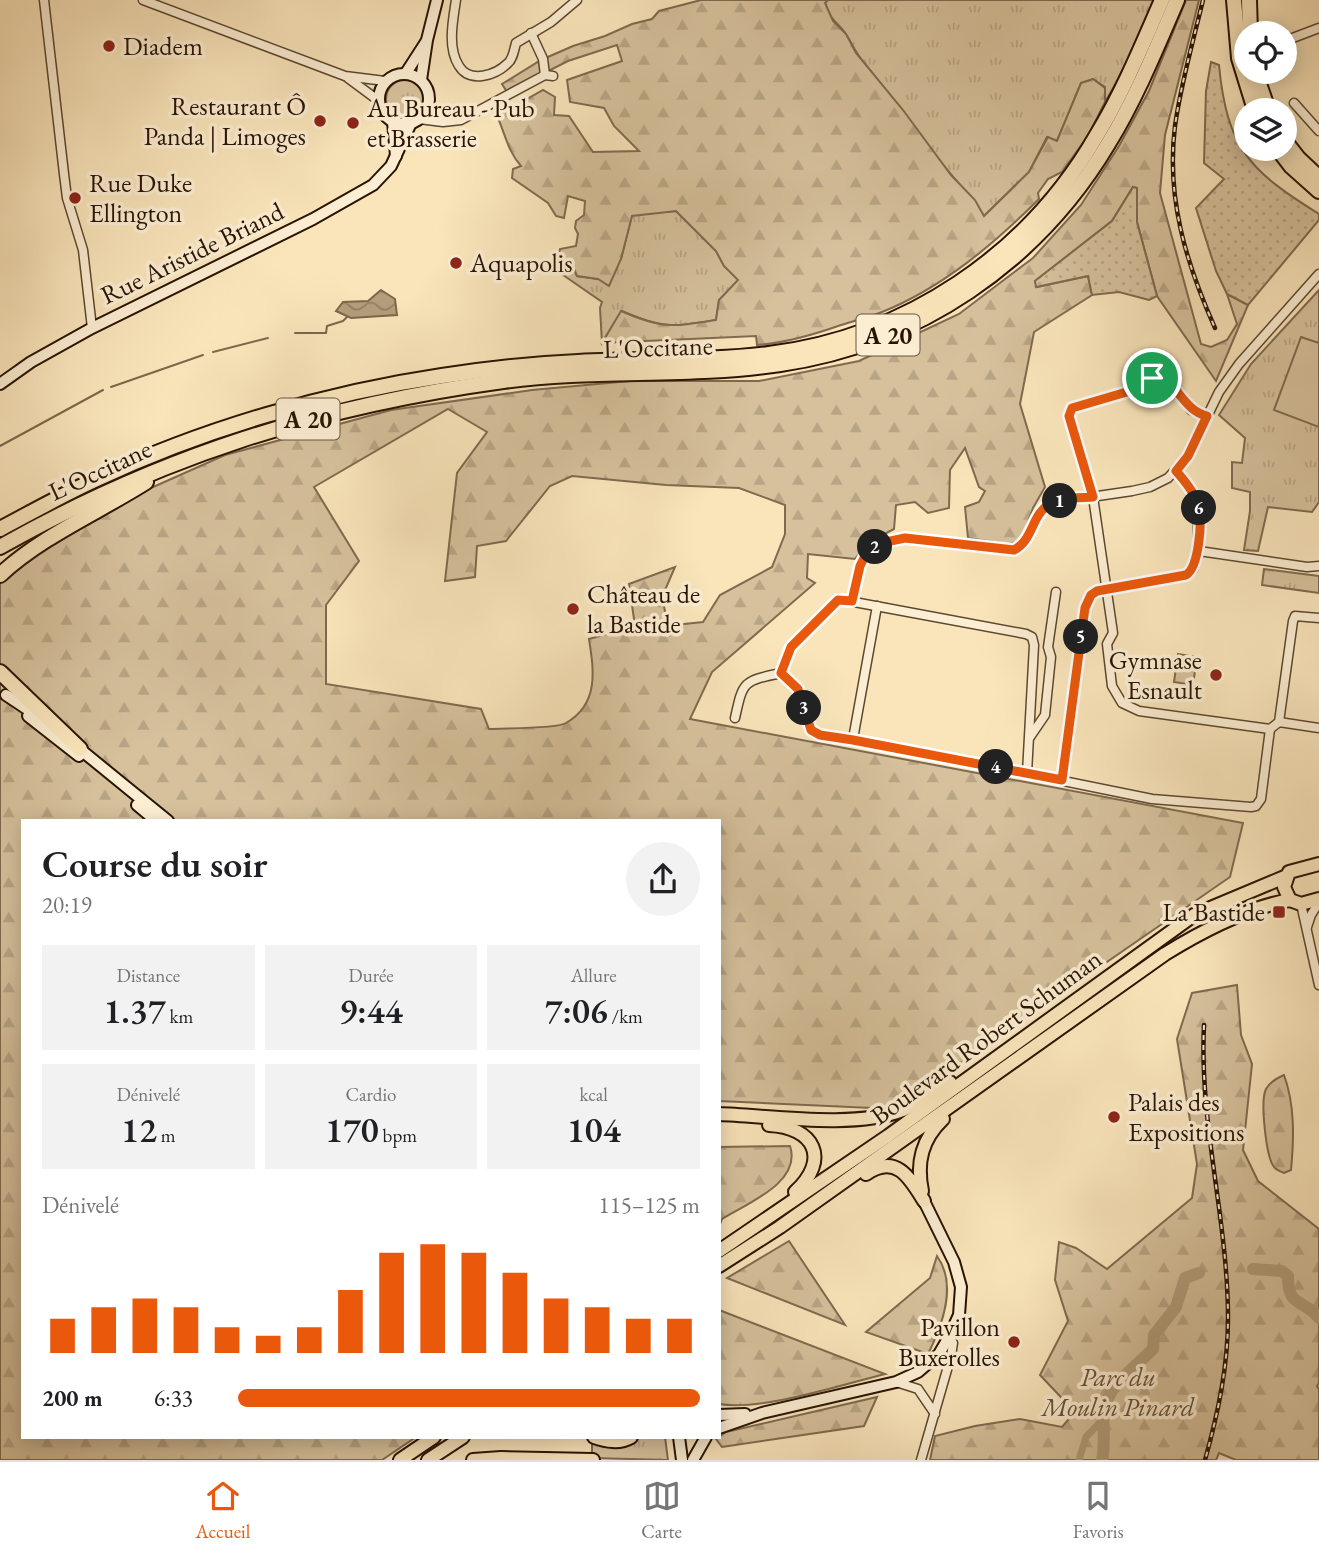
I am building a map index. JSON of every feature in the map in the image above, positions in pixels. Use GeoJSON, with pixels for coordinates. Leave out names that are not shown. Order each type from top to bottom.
{"type":"FeatureCollection","features":[{"type":"Feature","properties":{"kind":"highway","name":"L'Occitane"},"geometry":{"type":"LineString","coordinates":[[0,529],[99,478],[150,457],[282,411],[359,391],[443,376],[537,365],[767,355],[845,338],[894,320],[974,273],[1016,239],[1042,212],[1098,135],[1132,70],[1162,0]]}},
{"type":"Feature","properties":{"kind":"highway","name":"L'Occitane"},"geometry":{"type":"LineString","coordinates":[[0,547],[86,502],[183,459],[287,424],[364,404],[508,380],[732,369],[781,364],[852,348],[914,324],[987,281],[1016,257],[1061,211],[1107,146],[1127,111],[1177,0]]}},
{"type":"Feature","properties":{"kind":"highway"},"geometry":{"type":"LineString","coordinates":[[1234,0],[1239,58],[1251,98]]}},
{"type":"Feature","properties":{"kind":"highway"},"geometry":{"type":"LineString","coordinates":[[1249,0],[1250,21]]}},
{"type":"Feature","properties":{"kind":"highway"},"geometry":{"type":"LineString","coordinates":[[1297,157],[1319,178]]}},
{"type":"Feature","properties":{"kind":"highway"},"geometry":{"type":"LineString","coordinates":[[1287,161],[1319,191]]}},
{"type":"Feature","properties":{"kind":"highway"},"geometry":{"type":"LineString","coordinates":[[0,576],[17,559],[183,459]]}},
{"type":"Feature","properties":{"kind":"highway"},"geometry":{"type":"LineString","coordinates":[[0,672],[80,748]]}},
{"type":"Feature","properties":{"kind":"main road"},"geometry":{"type":"LineString","coordinates":[[421,80],[437,0]]}},
{"type":"Feature","properties":{"kind":"main road"},"geometry":{"type":"LineString","coordinates":[[406,73],[427,40]]}},
{"type":"Feature","properties":{"kind":"main road"},"geometry":{"type":"LineString","coordinates":[[393,122],[415,121],[429,107],[429,92],[421,80],[406,73],[386,81],[379,94],[381,110],[393,122],[396,156]]}},
{"type":"Feature","properties":{"kind":"main road","name":"Rue Aristide Briand"},"geometry":{"type":"LineString","coordinates":[[0,384],[32,362],[92,328],[360,193],[380,179],[415,121]]}},
{"type":"Feature","properties":{"kind":"main road"},"geometry":{"type":"LineString","coordinates":[[3,693],[80,748],[166,819]]}},
{"type":"Feature","properties":{"kind":"main road"},"geometry":{"type":"LineString","coordinates":[[3,693],[12,704],[154,819]]}},
{"type":"Feature","properties":{"kind":"main road","name":"Boulevard Robert Schuman"},"geometry":{"type":"LineString","coordinates":[[721,1250],[1014,1045],[1194,915],[1287,876],[1295,870],[1319,864]]}},
{"type":"Feature","properties":{"kind":"main road"},"geometry":{"type":"LineString","coordinates":[[1287,876],[1284,887],[1295,902]]}},
{"type":"Feature","properties":{"kind":"main road","name":"Boulevard Robert Schuman"},"geometry":{"type":"LineString","coordinates":[[721,1265],[780,1227],[1192,938],[1256,909],[1319,901]]}},
{"type":"Feature","properties":{"kind":"main road"},"geometry":{"type":"LineString","coordinates":[[721,1114],[816,1119],[869,1118],[903,1110],[1014,1045]]}},
{"type":"Feature","properties":{"kind":"main road"},"geometry":{"type":"LineString","coordinates":[[924,1201],[918,1175],[925,1141],[933,1129],[982,1084]]}},
{"type":"Feature","properties":{"kind":"main road"},"geometry":{"type":"LineString","coordinates":[[721,1122],[781,1125],[804,1135],[812,1148],[815,1161],[813,1172],[807,1181],[760,1224]]}},
{"type":"Feature","properties":{"kind":"main road"},"geometry":{"type":"LineString","coordinates":[[721,1426],[762,1413],[896,1382],[918,1371],[939,1354],[959,1315],[961,1287],[954,1262],[924,1201],[908,1175],[897,1168],[879,1167],[832,1198],[780,1227]]}},
{"type":"Feature","properties":{"kind":"main road"},"geometry":{"type":"LineString","coordinates":[[721,1415],[762,1413]]}},
{"type":"Feature","properties":{"kind":"main road"},"geometry":{"type":"LineString","coordinates":[[400,1460],[430,1439]]}},
{"type":"Feature","properties":{"kind":"main road"},"geometry":{"type":"LineString","coordinates":[[428,1460],[460,1439]]}},
{"type":"Feature","properties":{"kind":"main road"},"geometry":{"type":"LineString","coordinates":[[600,1439],[628,1439]]}},
{"type":"Feature","properties":{"kind":"main road"},"geometry":{"type":"LineString","coordinates":[[673,1439],[675,1460]]}},
{"type":"Feature","properties":{"kind":"main road"},"geometry":{"type":"LineString","coordinates":[[679,1439],[682,1460]]}},
{"type":"Feature","properties":{"kind":"main road"},"geometry":{"type":"LineString","coordinates":[[693,1460],[705,1439]]}},
{"type":"Feature","properties":{"kind":"main road"},"geometry":{"type":"LineString","coordinates":[[473,1460],[593,1460]]}},
{"type":"Feature","properties":{"kind":"street"},"geometry":{"type":"LineString","coordinates":[[44,0],[67,198],[83,250],[92,328]]}},
{"type":"Feature","properties":{"kind":"street"},"geometry":{"type":"LineString","coordinates":[[143,0],[345,76],[386,81]]}},
{"type":"Feature","properties":{"kind":"street"},"geometry":{"type":"LineString","coordinates":[[456,0],[452,29],[453,52],[458,65],[468,75],[479,77],[496,72],[510,62],[516,43],[551,22],[577,0]]}},
{"type":"Feature","properties":{"kind":"street"},"geometry":{"type":"LineString","coordinates":[[1297,36],[1319,28]]}},
{"type":"Feature","properties":{"kind":"street"},"geometry":{"type":"LineString","coordinates":[[415,121],[450,122],[471,116],[549,76],[531,33]]}},
{"type":"Feature","properties":{"kind":"street"},"geometry":{"type":"LineString","coordinates":[[345,76],[379,101]]}},
{"type":"Feature","properties":{"kind":"street"},"geometry":{"type":"LineString","coordinates":[[1297,106],[1319,131]]}},
{"type":"Feature","properties":{"kind":"street"},"geometry":{"type":"LineString","coordinates":[[429,107],[437,121]]}},
{"type":"Feature","properties":{"kind":"street"},"geometry":{"type":"LineString","coordinates":[[852,601],[865,556],[881,543],[905,538],[1014,550],[1026,540],[1037,516],[1050,503],[1150,488],[1168,478],[1188,456],[1219,392],[1239,364],[1319,274]]}},
{"type":"Feature","properties":{"kind":"street"},"geometry":{"type":"LineString","coordinates":[[1207,416],[1191,410],[1165,379],[1152,378],[1137,389],[1072,408],[1069,416],[1093,497],[1113,633],[1107,644],[1112,686],[1119,699],[1128,707],[1139,711],[1270,729]]}},
{"type":"Feature","properties":{"kind":"street"},"geometry":{"type":"LineString","coordinates":[[1062,780],[1085,608],[1091,595],[1097,591],[1186,575],[1193,569],[1199,551],[1199,507],[1176,471]]}},
{"type":"Feature","properties":{"kind":"street"},"geometry":{"type":"LineString","coordinates":[[1199,551],[1307,567],[1319,566]]}},
{"type":"Feature","properties":{"kind":"street"},"geometry":{"type":"LineString","coordinates":[[1030,737],[1045,715],[1051,657],[1048,647],[1056,592]]}},
{"type":"Feature","properties":{"kind":"street"},"geometry":{"type":"LineString","coordinates":[[781,673],[791,647],[838,600],[1032,637],[1034,652],[1027,774]]}},
{"type":"Feature","properties":{"kind":"street"},"geometry":{"type":"LineString","coordinates":[[853,740],[877,606]]}},
{"type":"Feature","properties":{"kind":"street"},"geometry":{"type":"LineString","coordinates":[[781,673],[798,689],[811,730],[820,735],[1152,799],[1251,807],[1256,806],[1261,799],[1270,729],[1279,722],[1293,621],[1295,616],[1299,615],[1319,618]]}},
{"type":"Feature","properties":{"kind":"street"},"geometry":{"type":"LineString","coordinates":[[734,718],[741,689],[754,678],[781,673]]}},
{"type":"Feature","properties":{"kind":"street"},"geometry":{"type":"LineString","coordinates":[[1279,722],[1319,728]]}},
{"type":"Feature","properties":{"kind":"street"},"geometry":{"type":"LineString","coordinates":[[1307,927],[1319,901]]}},
{"type":"Feature","properties":{"kind":"street"},"geometry":{"type":"LineString","coordinates":[[1295,902],[1307,927],[1319,985]]}},
{"type":"Feature","properties":{"kind":"street"},"geometry":{"type":"LineString","coordinates":[[921,1460],[951,1356],[953,1343],[949,1337]]}},
{"type":"Feature","properties":{"kind":"street"},"geometry":{"type":"LineString","coordinates":[[896,1382],[918,1390],[935,1414]]}},
{"type":"Feature","properties":{"kind":"green space"},"geometry":{"type":"Polygon","coordinates":[[[701,0],[828,0],[825,3],[833,21],[846,34],[856,53],[951,175],[975,200],[984,216],[1029,172],[1048,137],[1057,141],[1081,83],[1093,79],[1105,88],[1105,102],[1088,136],[1062,172],[1048,179],[1038,193],[1039,199],[966,263],[926,291],[904,302],[877,314],[820,332],[768,344],[757,345],[756,336],[602,343],[621,311],[667,325],[716,320],[719,300],[738,280],[724,266],[716,251],[676,211],[632,216],[621,259],[609,286],[598,279],[577,276],[572,264],[561,267],[558,260],[560,249],[576,246],[576,221],[584,215],[585,201],[568,196],[564,218],[556,216],[548,203],[512,178],[513,169],[521,166],[510,149],[497,116],[543,90],[555,97],[554,115],[569,116],[593,152],[639,151],[614,126],[604,108],[570,102],[567,80],[622,61],[617,45],[568,61],[507,92],[502,84],[541,60],[573,46],[652,19],[659,11],[701,0]]]}},
{"type":"Feature","properties":{"kind":"green space"},"geometry":{"type":"Polygon","coordinates":[[[1155,0],[1126,66],[1105,102],[1105,87],[1093,79],[1081,83],[1057,141],[1047,137],[1029,172],[984,216],[859,56],[830,14],[825,2],[1155,0]]]}},
{"type":"Feature","properties":{"kind":"green space"},"geometry":{"type":"Polygon","coordinates":[[[1186,0],[1199,0],[1165,135],[1160,193],[1201,344],[1211,347],[1227,340],[1237,324],[1227,294],[1248,305],[1216,381],[1157,296],[1137,222],[1137,188],[1133,187],[1112,221],[1035,281],[1037,287],[1088,276],[1092,295],[1034,332],[1020,404],[1045,487],[1033,508],[1021,541],[1008,544],[968,538],[965,507],[979,502],[985,491],[979,487],[965,448],[950,470],[949,508],[928,513],[915,502],[896,505],[894,529],[869,542],[855,559],[808,554],[807,578],[815,583],[712,672],[690,719],[1243,823],[1230,877],[894,1109],[721,1101],[721,819],[21,819],[21,1439],[413,1439],[382,1460],[0,1460],[0,564],[35,556],[133,496],[225,455],[391,410],[532,390],[630,381],[759,381],[859,361],[959,314],[1033,258],[1081,205],[1119,146],[1149,91],[1186,0]],[[448,409],[314,487],[359,561],[326,605],[326,684],[481,709],[489,729],[561,725],[577,715],[589,697],[593,675],[589,639],[635,626],[629,584],[675,567],[662,597],[670,635],[684,624],[703,622],[720,595],[772,567],[785,534],[785,505],[739,488],[666,485],[572,476],[550,486],[506,541],[477,546],[475,577],[445,581],[457,473],[487,432],[448,409]]]}},
{"type":"Feature","properties":{"kind":"green space"},"geometry":{"type":"Polygon","coordinates":[[[1211,62],[1219,65],[1228,118],[1234,133],[1234,161],[1251,161],[1275,184],[1319,214],[1319,220],[1248,305],[1227,294],[1216,271],[1196,208],[1224,179],[1204,163],[1206,91],[1211,62]]]}},
{"type":"Feature","properties":{"kind":"green space"},"geometry":{"type":"Polygon","coordinates":[[[405,80],[419,85],[424,99],[419,113],[405,118],[391,113],[386,99],[391,85],[405,80]]]}},
{"type":"Feature","properties":{"kind":"green space"},"geometry":{"type":"Polygon","coordinates":[[[1133,187],[1137,188],[1137,222],[1157,296],[1149,300],[1119,292],[1092,295],[1088,276],[1036,287],[1035,281],[1112,221],[1133,187]]]}},
{"type":"Feature","properties":{"kind":"green space"},"geometry":{"type":"Polygon","coordinates":[[[676,211],[716,251],[724,266],[739,280],[719,300],[716,320],[668,325],[622,311],[602,343],[602,302],[563,275],[561,267],[572,264],[577,276],[598,279],[621,259],[632,215],[676,211]]]}},
{"type":"Feature","properties":{"kind":"green space"},"geometry":{"type":"Polygon","coordinates":[[[1319,290],[1319,502],[1312,512],[1268,507],[1258,551],[1244,550],[1250,492],[1232,488],[1232,462],[1242,463],[1245,438],[1219,415],[1251,364],[1319,290]]]}},
{"type":"Feature","properties":{"kind":"green space"},"geometry":{"type":"Polygon","coordinates":[[[1301,337],[1319,343],[1319,427],[1274,410],[1301,337]]]}},
{"type":"Feature","properties":{"kind":"green space"},"geometry":{"type":"Polygon","coordinates":[[[1264,569],[1319,576],[1319,593],[1262,585],[1264,569]]]}},
{"type":"Feature","properties":{"kind":"green space"},"geometry":{"type":"Polygon","coordinates":[[[1178,654],[1197,657],[1193,685],[1174,682],[1178,654]]]}},
{"type":"Feature","properties":{"kind":"green space","name":"Parc du Moulin Pinard"},"geometry":{"type":"Polygon","coordinates":[[[1237,985],[1241,1035],[1252,1064],[1243,1150],[1258,1181],[1319,1229],[1319,1460],[1236,1460],[1219,1453],[1216,1460],[930,1460],[935,1436],[1020,1419],[1062,1427],[1075,1412],[1040,1375],[1068,1321],[1055,1280],[1059,1242],[1076,1248],[1107,1269],[1192,1198],[1197,1164],[1177,1039],[1192,993],[1237,985]]]}},
{"type":"Feature","properties":{"kind":"green space"},"geometry":{"type":"Polygon","coordinates":[[[1284,1075],[1292,1110],[1293,1134],[1291,1170],[1284,1173],[1275,1168],[1271,1161],[1266,1141],[1264,1095],[1274,1080],[1284,1075]]]}},
{"type":"Feature","properties":{"kind":"green space"},"geometry":{"type":"Polygon","coordinates":[[[790,1146],[792,1159],[781,1181],[721,1222],[721,1147],[790,1146]]]}},
{"type":"Feature","properties":{"kind":"green space"},"geometry":{"type":"Polygon","coordinates":[[[789,1241],[845,1325],[727,1278],[789,1241]]]}},
{"type":"Feature","properties":{"kind":"green space"},"geometry":{"type":"Polygon","coordinates":[[[937,1256],[946,1280],[946,1305],[928,1354],[866,1332],[930,1278],[937,1256]]]}},
{"type":"Feature","properties":{"kind":"green space"},"geometry":{"type":"Polygon","coordinates":[[[721,1311],[885,1374],[779,1400],[721,1404],[721,1311]]]}},
{"type":"Feature","properties":{"kind":"green space"},"geometry":{"type":"Polygon","coordinates":[[[877,1397],[864,1426],[722,1447],[716,1439],[721,1439],[726,1432],[877,1397]]]}},
{"type":"Feature","properties":{"kind":"green space"},"geometry":{"type":"Polygon","coordinates":[[[636,1439],[665,1439],[668,1460],[592,1458],[592,1441],[625,1444],[636,1439]]]}},
{"type":"Feature","properties":{"kind":"water"},"geometry":{"type":"Polygon","coordinates":[[[381,290],[395,299],[397,315],[351,318],[336,311],[343,302],[368,301],[381,290]]]}},
{"type":"Feature","properties":{"kind":"waterway"},"geometry":{"type":"LineString","coordinates":[[295,333],[326,333],[327,326],[347,317]]}},
{"type":"Feature","properties":{"kind":"waterway"},"geometry":{"type":"LineString","coordinates":[[213,352],[268,338]]}},
{"type":"Feature","properties":{"kind":"waterway"},"geometry":{"type":"LineString","coordinates":[[111,387],[203,355]]}},
{"type":"Feature","properties":{"kind":"waterway"},"geometry":{"type":"LineString","coordinates":[[0,446],[103,390]]}},
{"type":"Feature","properties":{"kind":"waterway"},"geometry":{"type":"LineString","coordinates":[[1253,1269],[1282,1271],[1288,1276],[1293,1298],[1319,1318]]}},
{"type":"Feature","properties":{"kind":"waterway"},"geometry":{"type":"LineString","coordinates":[[1102,1460],[1104,1410],[1111,1393],[1153,1349],[1154,1335],[1176,1307],[1185,1278],[1199,1273]]}},
{"type":"Feature","properties":{"kind":"waterway"},"geometry":{"type":"LineString","coordinates":[[1079,1460],[1086,1437],[1104,1418]]}},
{"type":"Feature","properties":{"kind":"railway"},"geometry":{"type":"LineString","coordinates":[[1203,0],[1175,126],[1173,179],[1187,255],[1215,328]]}},
{"type":"Feature","properties":{"kind":"railway"},"geometry":{"type":"LineString","coordinates":[[1204,1025],[1206,1099],[1224,1245],[1228,1318],[1221,1390],[1205,1460]]}},
{"type":"Feature","properties":{"kind":"place","name":"Diadem"},"geometry":{"type":"Point","coordinates":[109,46]}},
{"type":"Feature","properties":{"kind":"place","name":"Restaurant Ô Panda | Limoges"},"geometry":{"type":"Point","coordinates":[320,121]}},
{"type":"Feature","properties":{"kind":"place","name":"Au Bureau - Pub et Brasserie"},"geometry":{"type":"Point","coordinates":[353,123]}},
{"type":"Feature","properties":{"kind":"place","name":"Rue Duke Ellington"},"geometry":{"type":"Point","coordinates":[75,198]}},
{"type":"Feature","properties":{"kind":"place","name":"Aquapolis"},"geometry":{"type":"Point","coordinates":[456,263]}},
{"type":"Feature","properties":{"kind":"place","name":"Château de la Bastide"},"geometry":{"type":"Point","coordinates":[573,609]}},
{"type":"Feature","properties":{"kind":"place","name":"Gymnase Esnault"},"geometry":{"type":"Point","coordinates":[1216,675]}},
{"type":"Feature","properties":{"kind":"place","name":"La Bastide"},"geometry":{"type":"Point","coordinates":[1279,912]}},
{"type":"Feature","properties":{"kind":"place","name":"Palais des Expositions"},"geometry":{"type":"Point","coordinates":[1114,1117]}},
{"type":"Feature","properties":{"kind":"place","name":"Pavillon Buxerolles"},"geometry":{"type":"Point","coordinates":[1014,1342]}},
{"type":"Feature","properties":{"kind":"route"},"geometry":{"type":"LineString","coordinates":[[1152,378],[1165,379],[1191,410],[1207,416],[1188,456],[1176,471],[1199,507],[1199,551],[1193,569],[1186,575],[1097,591],[1091,595],[1085,608],[1062,780],[820,735],[811,730],[798,689],[781,673],[791,647],[838,600],[852,601],[865,556],[881,543],[905,538],[1014,550],[1021,547],[1037,516],[1050,503],[1093,497],[1069,416],[1070,410],[1137,389],[1152,378]]}}]}
